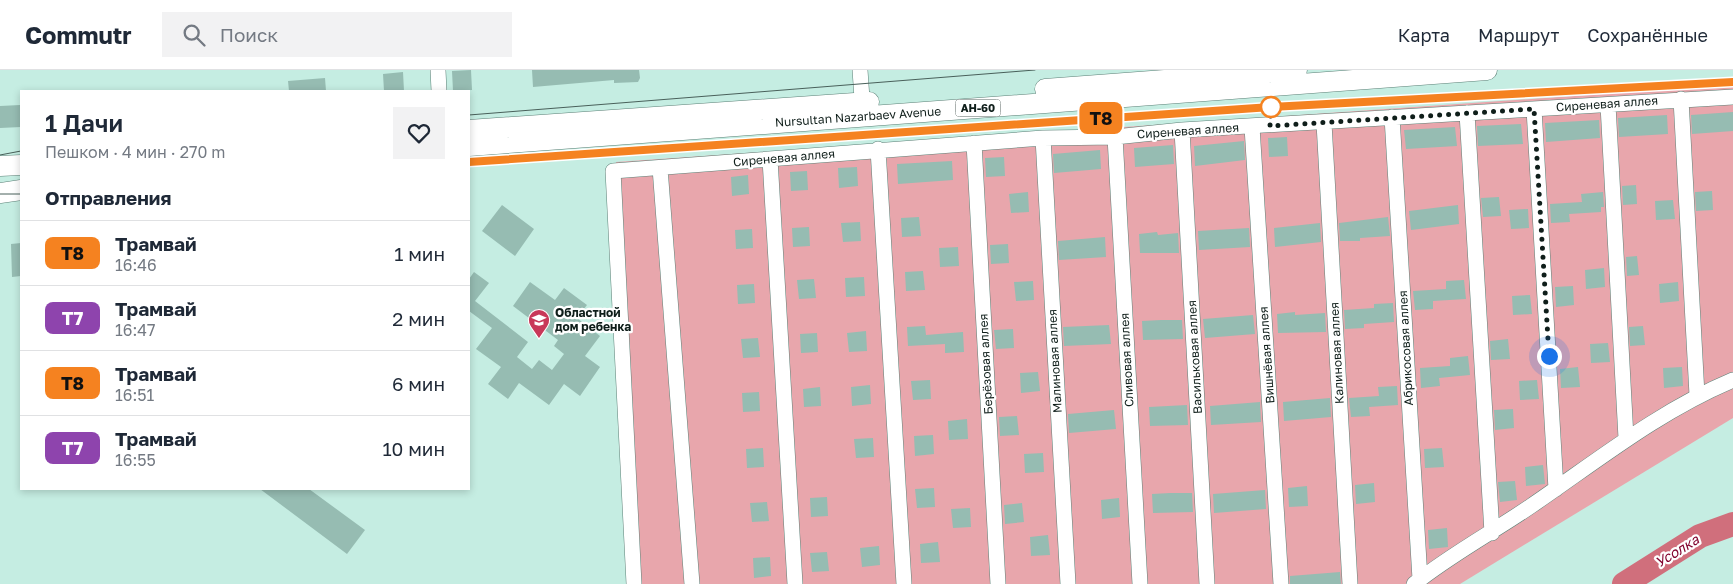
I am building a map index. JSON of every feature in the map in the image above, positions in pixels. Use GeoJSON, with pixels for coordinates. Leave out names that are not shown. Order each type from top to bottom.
{"type":"FeatureCollection","features":[{"type":"Feature","properties":{"kind":"main road","name":"Nursultan Nazarbaev Avenue"},"geometry":{"type":"LineString","coordinates":[[470,146],[1297,70]]}},
{"type":"Feature","properties":{"kind":"main road","name":"Nursultan Nazarbaev Avenue"},"geometry":{"type":"LineString","coordinates":[[470,130],[863,110],[1487,70]]}},
{"type":"Feature","properties":{"kind":"main road"},"geometry":{"type":"LineString","coordinates":[[0,166],[20,165]]}},
{"type":"Feature","properties":{"kind":"main road"},"geometry":{"type":"LineString","coordinates":[[0,193],[20,190]]}},
{"type":"Feature","properties":{"kind":"street"},"geometry":{"type":"LineString","coordinates":[[438,70],[439,90]]}},
{"type":"Feature","properties":{"kind":"street"},"geometry":{"type":"LineString","coordinates":[[860,70],[863,110]]}},
{"type":"Feature","properties":{"kind":"street","name":"Сиреневая аллея"},"geometry":{"type":"LineString","coordinates":[[634,584],[613,171],[878,149],[1043,138],[1114,137],[1182,130],[1324,123],[1392,117],[1733,97]]}},
{"type":"Feature","properties":{"kind":"street"},"geometry":{"type":"LineString","coordinates":[[1681,99],[1697,395]]}},
{"type":"Feature","properties":{"kind":"street"},"geometry":{"type":"LineString","coordinates":[[1608,105],[1626,438]]}},
{"type":"Feature","properties":{"kind":"street"},"geometry":{"type":"LineString","coordinates":[[1534,109],[1556,488]]}},
{"type":"Feature","properties":{"kind":"street"},"geometry":{"type":"LineString","coordinates":[[1467,113],[1492,533]]}},
{"type":"Feature","properties":{"kind":"street","name":"Абрикосовая аллея"},"geometry":{"type":"LineString","coordinates":[[1392,117],[1417,582]]}},
{"type":"Feature","properties":{"kind":"street","name":"Калиновая аллея"},"geometry":{"type":"LineString","coordinates":[[1324,123],[1350,584]]}},
{"type":"Feature","properties":{"kind":"street","name":"Вишнёвая аллея"},"geometry":{"type":"LineString","coordinates":[[1252,127],[1281,584]]}},
{"type":"Feature","properties":{"kind":"street","name":"Васильковая аллея"},"geometry":{"type":"LineString","coordinates":[[1182,130],[1207,584]]}},
{"type":"Feature","properties":{"kind":"street","name":"Сливовая аллея"},"geometry":{"type":"LineString","coordinates":[[1114,137],[1140,584]]}},
{"type":"Feature","properties":{"kind":"street","name":"Малиновая аллея"},"geometry":{"type":"LineString","coordinates":[[1043,138],[1068,584]]}},
{"type":"Feature","properties":{"kind":"street","name":"Берёзовая аллея"},"geometry":{"type":"LineString","coordinates":[[974,143],[998,584]]}},
{"type":"Feature","properties":{"kind":"street"},"geometry":{"type":"LineString","coordinates":[[878,149],[904,584]]}},
{"type":"Feature","properties":{"kind":"street"},"geometry":{"type":"LineString","coordinates":[[770,159],[795,584]]}},
{"type":"Feature","properties":{"kind":"street"},"geometry":{"type":"LineString","coordinates":[[660,168],[692,584]]}},
{"type":"Feature","properties":{"kind":"street"},"geometry":{"type":"LineString","coordinates":[[1417,582],[1492,533],[1626,438],[1697,395],[1733,380]]}},
{"type":"Feature","properties":{"kind":"shaded area"},"geometry":{"type":"Polygon","coordinates":[[[1733,85],[1733,418],[1460,584],[638,584],[616,162],[1733,85]]]}},
{"type":"Feature","properties":{"kind":"building"},"geometry":{"type":"Polygon","coordinates":[[[471,70],[472,90],[453,90],[452,71],[471,70]]]}},
{"type":"Feature","properties":{"kind":"building"},"geometry":{"type":"Polygon","coordinates":[[[532,70],[639,70],[640,78],[638,82],[614,83],[614,80],[533,87],[532,70]]]}},
{"type":"Feature","properties":{"kind":"building"},"geometry":{"type":"Polygon","coordinates":[[[403,72],[404,90],[384,90],[383,74],[403,72]]]}},
{"type":"Feature","properties":{"kind":"building"},"geometry":{"type":"Polygon","coordinates":[[[325,78],[326,90],[289,90],[288,81],[325,78]]]}},
{"type":"Feature","properties":{"kind":"building"},"geometry":{"type":"Polygon","coordinates":[[[20,105],[20,127],[0,128],[0,106],[20,105]]]}},
{"type":"Feature","properties":{"kind":"building"},"geometry":{"type":"Polygon","coordinates":[[[1733,112],[1733,131],[1692,134],[1691,115],[1733,112]]]}},
{"type":"Feature","properties":{"kind":"building"},"geometry":{"type":"Polygon","coordinates":[[[1667,115],[1668,134],[1619,137],[1618,118],[1667,115]]]}},
{"type":"Feature","properties":{"kind":"building"},"geometry":{"type":"Polygon","coordinates":[[[1599,120],[1600,138],[1546,142],[1545,123],[1599,120]]]}},
{"type":"Feature","properties":{"kind":"building"},"geometry":{"type":"Polygon","coordinates":[[[1521,124],[1523,144],[1478,146],[1477,126],[1521,124]]]}},
{"type":"Feature","properties":{"kind":"building"},"geometry":{"type":"Polygon","coordinates":[[[1455,127],[1457,146],[1406,149],[1404,130],[1455,127]]]}},
{"type":"Feature","properties":{"kind":"building"},"geometry":{"type":"Polygon","coordinates":[[[1287,137],[1288,156],[1269,157],[1268,138],[1287,137]]]}},
{"type":"Feature","properties":{"kind":"building"},"geometry":{"type":"Polygon","coordinates":[[[1244,141],[1245,160],[1195,166],[1194,146],[1244,141]]]}},
{"type":"Feature","properties":{"kind":"building"},"geometry":{"type":"Polygon","coordinates":[[[1173,145],[1174,164],[1135,167],[1134,148],[1173,145]]]}},
{"type":"Feature","properties":{"kind":"building"},"geometry":{"type":"Polygon","coordinates":[[[1100,150],[1101,169],[1054,173],[1053,154],[1100,150]]]}},
{"type":"Feature","properties":{"kind":"building"},"geometry":{"type":"Polygon","coordinates":[[[1004,157],[1005,176],[986,177],[985,158],[1004,157]]]}},
{"type":"Feature","properties":{"kind":"building"},"geometry":{"type":"Polygon","coordinates":[[[952,161],[953,180],[898,184],[897,164],[952,161]]]}},
{"type":"Feature","properties":{"kind":"building"},"geometry":{"type":"Polygon","coordinates":[[[857,167],[858,186],[839,188],[838,168],[857,167]]]}},
{"type":"Feature","properties":{"kind":"building"},"geometry":{"type":"Polygon","coordinates":[[[807,171],[808,190],[791,191],[790,172],[807,171]]]}},
{"type":"Feature","properties":{"kind":"building"},"geometry":{"type":"Polygon","coordinates":[[[748,175],[749,194],[732,196],[731,177],[748,175]]]}},
{"type":"Feature","properties":{"kind":"building"},"geometry":{"type":"Polygon","coordinates":[[[1636,185],[1637,204],[1623,205],[1622,186],[1636,185]]]}},
{"type":"Feature","properties":{"kind":"building"},"geometry":{"type":"Polygon","coordinates":[[[1712,191],[1713,210],[1696,211],[1695,192],[1712,191]]]}},
{"type":"Feature","properties":{"kind":"building"},"geometry":{"type":"Polygon","coordinates":[[[1028,192],[1029,212],[1011,213],[1009,194],[1028,192]]]}},
{"type":"Feature","properties":{"kind":"building"},"geometry":{"type":"Polygon","coordinates":[[[1603,192],[1604,207],[1601,207],[1601,212],[1569,214],[1570,222],[1551,223],[1550,204],[1582,202],[1581,194],[1603,192]]]}},
{"type":"Feature","properties":{"kind":"building"},"geometry":{"type":"Polygon","coordinates":[[[1499,197],[1501,216],[1483,217],[1481,198],[1499,197]]]}},
{"type":"Feature","properties":{"kind":"building"},"geometry":{"type":"Polygon","coordinates":[[[1673,200],[1675,219],[1656,220],[1655,201],[1673,200]]]}},
{"type":"Feature","properties":{"kind":"building"},"geometry":{"type":"Polygon","coordinates":[[[502,205],[534,229],[515,256],[482,231],[502,205]]]}},
{"type":"Feature","properties":{"kind":"building"},"geometry":{"type":"Polygon","coordinates":[[[1458,205],[1459,224],[1411,230],[1409,211],[1458,205]]]}},
{"type":"Feature","properties":{"kind":"building"},"geometry":{"type":"Polygon","coordinates":[[[1528,209],[1529,228],[1511,229],[1509,210],[1528,209]]]}},
{"type":"Feature","properties":{"kind":"building"},"geometry":{"type":"Polygon","coordinates":[[[919,217],[921,236],[902,237],[901,218],[919,217]]]}},
{"type":"Feature","properties":{"kind":"building"},"geometry":{"type":"Polygon","coordinates":[[[1388,217],[1390,236],[1360,238],[1360,241],[1340,241],[1339,223],[1388,217]]]}},
{"type":"Feature","properties":{"kind":"building"},"geometry":{"type":"Polygon","coordinates":[[[860,222],[861,241],[843,242],[841,223],[860,222]]]}},
{"type":"Feature","properties":{"kind":"building"},"geometry":{"type":"Polygon","coordinates":[[[1320,223],[1321,242],[1275,247],[1274,228],[1320,223]]]}},
{"type":"Feature","properties":{"kind":"building"},"geometry":{"type":"Polygon","coordinates":[[[809,227],[810,246],[793,247],[792,228],[809,227]]]}},
{"type":"Feature","properties":{"kind":"building"},"geometry":{"type":"Polygon","coordinates":[[[1249,228],[1250,247],[1199,250],[1198,231],[1249,228]]]}},
{"type":"Feature","properties":{"kind":"building"},"geometry":{"type":"Polygon","coordinates":[[[752,229],[753,248],[736,249],[735,230],[752,229]]]}},
{"type":"Feature","properties":{"kind":"building"},"geometry":{"type":"Polygon","coordinates":[[[1157,232],[1158,235],[1178,233],[1179,253],[1140,253],[1139,234],[1157,232]]]}},
{"type":"Feature","properties":{"kind":"building"},"geometry":{"type":"Polygon","coordinates":[[[1105,237],[1106,257],[1059,260],[1058,241],[1105,237]]]}},
{"type":"Feature","properties":{"kind":"building"},"geometry":{"type":"Polygon","coordinates":[[[20,243],[20,276],[12,277],[11,244],[20,243]]]}},
{"type":"Feature","properties":{"kind":"building"},"geometry":{"type":"Polygon","coordinates":[[[1008,244],[1009,263],[991,264],[990,245],[1008,244]]]}},
{"type":"Feature","properties":{"kind":"building"},"geometry":{"type":"Polygon","coordinates":[[[958,247],[959,266],[940,267],[939,248],[958,247]]]}},
{"type":"Feature","properties":{"kind":"building"},"geometry":{"type":"Polygon","coordinates":[[[1637,256],[1639,275],[1627,276],[1626,257],[1637,256]]]}},
{"type":"Feature","properties":{"kind":"building"},"geometry":{"type":"Polygon","coordinates":[[[1604,268],[1605,287],[1586,289],[1585,270],[1604,268]]]}},
{"type":"Feature","properties":{"kind":"building"},"geometry":{"type":"Polygon","coordinates":[[[923,271],[925,290],[906,291],[905,272],[923,271]]]}},
{"type":"Feature","properties":{"kind":"building"},"geometry":{"type":"Polygon","coordinates":[[[474,272],[489,283],[475,301],[528,342],[517,357],[532,369],[539,360],[552,370],[564,354],[554,346],[558,340],[513,306],[530,282],[555,300],[564,288],[587,305],[577,318],[600,336],[585,356],[600,367],[580,396],[564,384],[549,405],[519,383],[508,399],[488,384],[501,367],[476,349],[492,328],[470,312],[470,278],[474,272]]]}},
{"type":"Feature","properties":{"kind":"building"},"geometry":{"type":"Polygon","coordinates":[[[864,277],[865,296],[846,297],[845,278],[864,277]]]}},
{"type":"Feature","properties":{"kind":"building"},"geometry":{"type":"Polygon","coordinates":[[[814,279],[816,298],[799,299],[797,280],[814,279]]]}},
{"type":"Feature","properties":{"kind":"building"},"geometry":{"type":"Polygon","coordinates":[[[1464,280],[1466,299],[1433,301],[1433,309],[1415,310],[1413,291],[1446,289],[1446,281],[1464,280]]]}},
{"type":"Feature","properties":{"kind":"building"},"geometry":{"type":"Polygon","coordinates":[[[1033,281],[1034,300],[1016,301],[1014,282],[1033,281]]]}},
{"type":"Feature","properties":{"kind":"building"},"geometry":{"type":"Polygon","coordinates":[[[1678,282],[1679,301],[1660,303],[1659,284],[1678,282]]]}},
{"type":"Feature","properties":{"kind":"building"},"geometry":{"type":"Polygon","coordinates":[[[754,284],[755,303],[738,304],[737,285],[754,284]]]}},
{"type":"Feature","properties":{"kind":"building"},"geometry":{"type":"Polygon","coordinates":[[[1573,286],[1574,305],[1556,307],[1555,287],[1573,286]]]}},
{"type":"Feature","properties":{"kind":"building"},"geometry":{"type":"Polygon","coordinates":[[[1530,295],[1532,314],[1513,315],[1512,296],[1530,295]]]}},
{"type":"Feature","properties":{"kind":"building"},"geometry":{"type":"Polygon","coordinates":[[[1393,303],[1394,322],[1364,324],[1364,328],[1345,329],[1344,310],[1374,308],[1374,304],[1393,303]]]}},
{"type":"Feature","properties":{"kind":"building"},"geometry":{"type":"Polygon","coordinates":[[[1295,312],[1295,315],[1325,313],[1326,332],[1278,333],[1277,314],[1295,312]]]}},
{"type":"Feature","properties":{"kind":"building"},"geometry":{"type":"Polygon","coordinates":[[[1253,315],[1255,334],[1205,338],[1203,319],[1253,315]]]}},
{"type":"Feature","properties":{"kind":"building"},"geometry":{"type":"Polygon","coordinates":[[[1182,320],[1183,339],[1143,340],[1142,321],[1182,320]]]}},
{"type":"Feature","properties":{"kind":"building"},"geometry":{"type":"Polygon","coordinates":[[[1109,325],[1111,344],[1064,346],[1063,327],[1109,325]]]}},
{"type":"Feature","properties":{"kind":"building"},"geometry":{"type":"Polygon","coordinates":[[[925,326],[926,335],[963,332],[964,352],[945,353],[945,344],[908,346],[907,327],[925,326]]]}},
{"type":"Feature","properties":{"kind":"building"},"geometry":{"type":"Polygon","coordinates":[[[1643,326],[1645,345],[1630,346],[1629,327],[1643,326]]]}},
{"type":"Feature","properties":{"kind":"building"},"geometry":{"type":"Polygon","coordinates":[[[1013,329],[1014,348],[996,349],[994,330],[1013,329]]]}},
{"type":"Feature","properties":{"kind":"building"},"geometry":{"type":"Polygon","coordinates":[[[866,331],[867,351],[849,352],[847,333],[866,331]]]}},
{"type":"Feature","properties":{"kind":"building"},"geometry":{"type":"Polygon","coordinates":[[[817,333],[818,352],[801,353],[800,334],[817,333]]]}},
{"type":"Feature","properties":{"kind":"building"},"geometry":{"type":"Polygon","coordinates":[[[758,338],[760,357],[743,358],[741,339],[758,338]]]}},
{"type":"Feature","properties":{"kind":"building"},"geometry":{"type":"Polygon","coordinates":[[[1508,339],[1510,359],[1491,360],[1490,341],[1508,339]]]}},
{"type":"Feature","properties":{"kind":"building"},"geometry":{"type":"Polygon","coordinates":[[[1608,343],[1610,362],[1591,363],[1590,344],[1608,343]]]}},
{"type":"Feature","properties":{"kind":"building"},"geometry":{"type":"Polygon","coordinates":[[[1468,356],[1470,375],[1439,378],[1440,386],[1421,388],[1420,368],[1450,366],[1450,358],[1468,356]]]}},
{"type":"Feature","properties":{"kind":"building"},"geometry":{"type":"Polygon","coordinates":[[[1578,367],[1580,387],[1561,388],[1560,369],[1578,367]]]}},
{"type":"Feature","properties":{"kind":"building"},"geometry":{"type":"Polygon","coordinates":[[[1682,367],[1683,386],[1664,388],[1663,368],[1682,367]]]}},
{"type":"Feature","properties":{"kind":"building"},"geometry":{"type":"Polygon","coordinates":[[[1038,372],[1040,391],[1021,393],[1020,373],[1038,372]]]}},
{"type":"Feature","properties":{"kind":"building"},"geometry":{"type":"Polygon","coordinates":[[[930,380],[931,399],[913,400],[911,381],[930,380]]]}},
{"type":"Feature","properties":{"kind":"building"},"geometry":{"type":"Polygon","coordinates":[[[1537,380],[1539,399],[1520,400],[1519,381],[1537,380]]]}},
{"type":"Feature","properties":{"kind":"building"},"geometry":{"type":"Polygon","coordinates":[[[870,385],[871,404],[852,406],[851,387],[870,385]]]}},
{"type":"Feature","properties":{"kind":"building"},"geometry":{"type":"Polygon","coordinates":[[[1397,386],[1398,405],[1369,407],[1370,416],[1351,417],[1349,398],[1379,396],[1378,387],[1397,386]]]}},
{"type":"Feature","properties":{"kind":"building"},"geometry":{"type":"Polygon","coordinates":[[[820,387],[821,406],[804,407],[803,389],[820,387]]]}},
{"type":"Feature","properties":{"kind":"building"},"geometry":{"type":"Polygon","coordinates":[[[759,392],[760,411],[743,412],[742,393],[759,392]]]}},
{"type":"Feature","properties":{"kind":"building"},"geometry":{"type":"Polygon","coordinates":[[[1330,398],[1331,417],[1284,421],[1283,402],[1330,398]]]}},
{"type":"Feature","properties":{"kind":"building"},"geometry":{"type":"Polygon","coordinates":[[[1260,402],[1261,422],[1211,425],[1210,406],[1260,402]]]}},
{"type":"Feature","properties":{"kind":"building"},"geometry":{"type":"Polygon","coordinates":[[[1187,405],[1188,425],[1150,426],[1149,407],[1187,405]]]}},
{"type":"Feature","properties":{"kind":"building"},"geometry":{"type":"Polygon","coordinates":[[[1513,409],[1514,428],[1495,430],[1494,410],[1513,409]]]}},
{"type":"Feature","properties":{"kind":"building"},"geometry":{"type":"Polygon","coordinates":[[[1114,410],[1116,429],[1069,433],[1068,414],[1114,410]]]}},
{"type":"Feature","properties":{"kind":"building"},"geometry":{"type":"Polygon","coordinates":[[[1017,416],[1019,435],[1000,436],[999,417],[1017,416]]]}},
{"type":"Feature","properties":{"kind":"building"},"geometry":{"type":"Polygon","coordinates":[[[967,419],[968,439],[949,440],[948,421],[967,419]]]}},
{"type":"Feature","properties":{"kind":"building"},"geometry":{"type":"Polygon","coordinates":[[[933,435],[934,454],[915,456],[914,436],[933,435]]]}},
{"type":"Feature","properties":{"kind":"building"},"geometry":{"type":"Polygon","coordinates":[[[873,438],[874,457],[856,458],[854,439],[873,438]]]}},
{"type":"Feature","properties":{"kind":"building"},"geometry":{"type":"Polygon","coordinates":[[[763,448],[764,467],[747,468],[746,449],[763,448]]]}},
{"type":"Feature","properties":{"kind":"building"},"geometry":{"type":"Polygon","coordinates":[[[1442,448],[1444,467],[1425,468],[1424,449],[1442,448]]]}},
{"type":"Feature","properties":{"kind":"building"},"geometry":{"type":"Polygon","coordinates":[[[1043,453],[1044,472],[1025,473],[1024,454],[1043,453]]]}},
{"type":"Feature","properties":{"kind":"building"},"geometry":{"type":"Polygon","coordinates":[[[1543,465],[1545,484],[1526,486],[1525,467],[1543,465]]]}},
{"type":"Feature","properties":{"kind":"building"},"geometry":{"type":"Polygon","coordinates":[[[1515,481],[1517,500],[1500,502],[1498,482],[1515,481]]]}},
{"type":"Feature","properties":{"kind":"building"},"geometry":{"type":"Polygon","coordinates":[[[1374,483],[1375,502],[1356,504],[1355,485],[1374,483]]]}},
{"type":"Feature","properties":{"kind":"building"},"geometry":{"type":"Polygon","coordinates":[[[1307,486],[1308,506],[1289,507],[1288,488],[1307,486]]]}},
{"type":"Feature","properties":{"kind":"building"},"geometry":{"type":"Polygon","coordinates":[[[934,488],[935,507],[917,508],[915,489],[934,488]]]}},
{"type":"Feature","properties":{"kind":"building"},"geometry":{"type":"Polygon","coordinates":[[[261,490],[310,490],[365,530],[347,554],[261,490]]]}},
{"type":"Feature","properties":{"kind":"building"},"geometry":{"type":"Polygon","coordinates":[[[1265,490],[1266,509],[1214,513],[1213,494],[1265,490]]]}},
{"type":"Feature","properties":{"kind":"building"},"geometry":{"type":"Polygon","coordinates":[[[1192,493],[1193,512],[1153,513],[1152,494],[1192,493]]]}},
{"type":"Feature","properties":{"kind":"building"},"geometry":{"type":"Polygon","coordinates":[[[827,497],[828,516],[811,517],[810,498],[827,497]]]}},
{"type":"Feature","properties":{"kind":"building"},"geometry":{"type":"Polygon","coordinates":[[[1119,498],[1120,517],[1102,519],[1101,500],[1119,498]]]}},
{"type":"Feature","properties":{"kind":"building"},"geometry":{"type":"Polygon","coordinates":[[[767,502],[769,521],[752,522],[750,503],[767,502]]]}},
{"type":"Feature","properties":{"kind":"building"},"geometry":{"type":"Polygon","coordinates":[[[1022,503],[1024,522],[1005,524],[1004,505],[1022,503]]]}},
{"type":"Feature","properties":{"kind":"building"},"geometry":{"type":"Polygon","coordinates":[[[970,508],[971,527],[953,528],[951,509],[970,508]]]}},
{"type":"Feature","properties":{"kind":"building"},"geometry":{"type":"Polygon","coordinates":[[[1447,528],[1448,547],[1429,549],[1428,530],[1447,528]]]}},
{"type":"Feature","properties":{"kind":"building"},"geometry":{"type":"Polygon","coordinates":[[[1048,535],[1050,555],[1031,556],[1030,537],[1048,535]]]}},
{"type":"Feature","properties":{"kind":"building"},"geometry":{"type":"Polygon","coordinates":[[[938,542],[940,562],[921,563],[920,544],[938,542]]]}},
{"type":"Feature","properties":{"kind":"building"},"geometry":{"type":"Polygon","coordinates":[[[879,546],[880,565],[862,567],[860,548],[879,546]]]}},
{"type":"Feature","properties":{"kind":"building"},"geometry":{"type":"Polygon","coordinates":[[[827,552],[829,571],[812,572],[810,553],[827,552]]]}},
{"type":"Feature","properties":{"kind":"building"},"geometry":{"type":"Polygon","coordinates":[[[770,557],[771,576],[754,578],[753,558],[770,557]]]}},
{"type":"Feature","properties":{"kind":"building"},"geometry":{"type":"Polygon","coordinates":[[[1340,572],[1341,584],[1290,584],[1290,576],[1340,572]]]}},
{"type":"Feature","properties":{"kind":"waterway","name":"Усолка"},"geometry":{"type":"LineString","coordinates":[[1624,584],[1700,536],[1733,524]]}},
{"type":"Feature","properties":{"kind":"tram line"},"geometry":{"type":"LineString","coordinates":[[470,115],[1035,70]]}},
{"type":"Feature","properties":{"kind":"tram line"},"geometry":{"type":"LineString","coordinates":[[470,162],[1271,107],[1733,82]]}},
{"type":"Feature","properties":{"kind":"tram line","name":"T8"},"geometry":{"type":"LineString","coordinates":[[470,162],[1271,107],[1733,82]]}},
{"type":"Feature","properties":{"kind":"tram line"},"geometry":{"type":"LineString","coordinates":[[0,155],[20,151]]}},
{"type":"Feature","properties":{"kind":"tram line"},"geometry":{"type":"LineString","coordinates":[[0,194],[20,194]]}},
{"type":"Feature","properties":{"kind":"place","name":"Областной дом ребенка"},"geometry":{"type":"Point","coordinates":[539,339]}},
{"type":"Feature","properties":{"kind":"route"},"geometry":{"type":"LineString","coordinates":[[1271,107],[1270,126],[1534,109],[1549,356]]}}]}
